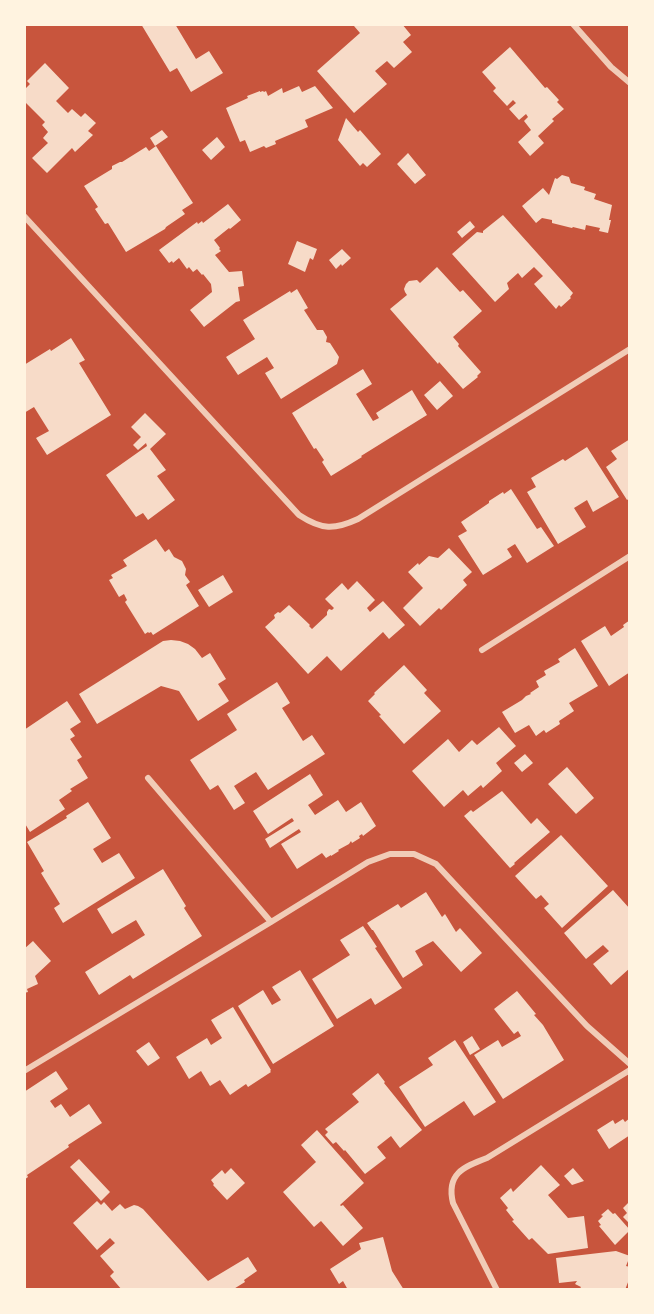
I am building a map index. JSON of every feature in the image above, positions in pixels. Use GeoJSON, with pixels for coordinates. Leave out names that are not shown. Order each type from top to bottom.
{"type":"FeatureCollection","features":[{"type":"Feature","properties":{"kind":"street"},"geometry":{"type":"LineString","coordinates":[[573,24],[611,67],[630,83]]}},
{"type":"Feature","properties":{"kind":"street"},"geometry":{"type":"LineString","coordinates":[[24,216],[299,515],[313,524],[330,527],[345,525],[358,519],[630,349]]}},
{"type":"Feature","properties":{"kind":"street"},"geometry":{"type":"LineString","coordinates":[[482,650],[630,556]]}},
{"type":"Feature","properties":{"kind":"street"},"geometry":{"type":"LineString","coordinates":[[148,778],[271,922]]}},
{"type":"Feature","properties":{"kind":"street"},"geometry":{"type":"LineString","coordinates":[[24,1071],[368,862],[390,854],[414,854],[436,864],[587,1026],[630,1064]]}},
{"type":"Feature","properties":{"kind":"street"},"geometry":{"type":"LineString","coordinates":[[497,1290],[453,1203],[451,1186],[454,1178],[468,1165],[487,1158],[630,1070]]}},
{"type":"Feature","properties":{"kind":"building"},"geometry":{"type":"Polygon","coordinates":[[[141,24],[175,24],[196,59],[209,51],[223,73],[191,92],[177,68],[170,72],[141,24]]]}},
{"type":"Feature","properties":{"kind":"building"},"geometry":{"type":"Polygon","coordinates":[[[356,24],[387,24],[388,26],[402,24],[411,35],[403,42],[412,52],[394,68],[387,61],[375,71],[387,84],[354,113],[317,71],[360,33],[354,26],[356,24]]]}},
{"type":"Feature","properties":{"kind":"building"},"geometry":{"type":"Polygon","coordinates":[[[510,47],[545,88],[547,87],[559,100],[557,102],[564,109],[538,136],[544,143],[530,156],[518,142],[531,130],[524,121],[528,117],[526,114],[519,120],[509,109],[516,103],[513,100],[507,106],[493,91],[496,88],[482,72],[510,47]]]}},
{"type":"Feature","properties":{"kind":"building"},"geometry":{"type":"Polygon","coordinates":[[[45,63],[69,88],[56,101],[68,113],[72,109],[81,117],[85,113],[96,123],[88,131],[93,135],[75,152],[72,148],[47,173],[32,158],[48,143],[43,138],[48,132],[42,125],[45,122],[24,101],[24,90],[30,84],[27,81],[45,63]]]}},
{"type":"Feature","properties":{"kind":"building"},"geometry":{"type":"Polygon","coordinates":[[[299,86],[302,92],[315,86],[333,108],[305,120],[308,127],[275,141],[276,144],[250,152],[245,140],[240,142],[226,108],[260,91],[266,91],[268,96],[282,88],[283,93],[299,86]]]}},
{"type":"Feature","properties":{"kind":"building"},"geometry":{"type":"Polygon","coordinates":[[[346,118],[381,154],[367,167],[363,163],[360,166],[338,140],[346,118]]]}},
{"type":"Feature","properties":{"kind":"building"},"geometry":{"type":"Polygon","coordinates":[[[162,130],[168,137],[155,146],[150,138],[162,130]]]}},
{"type":"Feature","properties":{"kind":"building"},"geometry":{"type":"Polygon","coordinates":[[[217,137],[225,147],[211,160],[202,150],[217,137]]]}},
{"type":"Feature","properties":{"kind":"building"},"geometry":{"type":"Polygon","coordinates":[[[156,146],[193,203],[182,210],[185,214],[165,229],[126,252],[108,223],[105,224],[95,209],[98,207],[84,186],[112,169],[112,166],[146,147],[149,151],[156,146]]]}},
{"type":"Feature","properties":{"kind":"building"},"geometry":{"type":"Polygon","coordinates":[[[408,153],[426,175],[415,184],[397,164],[408,153]]]}},
{"type":"Feature","properties":{"kind":"building"},"geometry":{"type":"Polygon","coordinates":[[[562,175],[569,177],[571,183],[585,187],[584,190],[596,194],[594,199],[612,205],[608,233],[599,231],[600,228],[586,225],[585,230],[572,228],[542,218],[536,223],[522,206],[543,188],[549,195],[555,178],[562,175]]]}},
{"type":"Feature","properties":{"kind":"building"},"geometry":{"type":"Polygon","coordinates":[[[228,204],[241,220],[214,240],[221,251],[215,255],[229,272],[242,271],[244,286],[238,287],[240,301],[204,327],[190,310],[212,292],[211,284],[197,269],[193,272],[189,267],[187,269],[179,258],[169,263],[159,250],[197,222],[198,224],[202,221],[203,223],[228,204]]]}},
{"type":"Feature","properties":{"kind":"building"},"geometry":{"type":"Polygon","coordinates":[[[503,215],[573,293],[561,307],[559,305],[556,309],[534,284],[543,276],[534,267],[522,278],[518,273],[507,283],[509,289],[495,302],[452,254],[477,232],[483,233],[503,215]]]}},
{"type":"Feature","properties":{"kind":"building"},"geometry":{"type":"Polygon","coordinates":[[[470,221],[475,227],[462,238],[457,232],[470,221]]]}},
{"type":"Feature","properties":{"kind":"building"},"geometry":{"type":"Polygon","coordinates":[[[297,241],[317,249],[313,260],[310,258],[305,272],[288,264],[297,241]]]}},
{"type":"Feature","properties":{"kind":"building"},"geometry":{"type":"Polygon","coordinates":[[[342,249],[351,258],[336,269],[329,260],[342,249]]]}},
{"type":"Feature","properties":{"kind":"building"},"geometry":{"type":"Polygon","coordinates":[[[437,267],[482,311],[453,337],[481,372],[463,389],[390,309],[407,295],[404,289],[409,281],[417,280],[420,283],[437,267]]]}},
{"type":"Feature","properties":{"kind":"building"},"geometry":{"type":"Polygon","coordinates":[[[297,289],[308,308],[304,310],[317,330],[323,330],[327,337],[326,342],[330,343],[339,357],[337,364],[281,399],[265,373],[274,368],[267,357],[238,375],[226,357],[255,339],[243,320],[297,289]]]}},
{"type":"Feature","properties":{"kind":"building"},"geometry":{"type":"Polygon","coordinates":[[[71,338],[85,360],[79,363],[111,415],[47,455],[36,438],[49,431],[34,407],[24,413],[24,365],[71,338]]]}},
{"type":"Feature","properties":{"kind":"building"},"geometry":{"type":"Polygon","coordinates":[[[363,369],[372,384],[356,394],[373,421],[379,418],[376,413],[412,390],[427,415],[331,476],[322,462],[324,460],[316,448],[314,449],[292,413],[363,369]]]}},
{"type":"Feature","properties":{"kind":"building"},"geometry":{"type":"Polygon","coordinates":[[[440,381],[453,396],[437,410],[424,395],[440,381]]]}},
{"type":"Feature","properties":{"kind":"building"},"geometry":{"type":"Polygon","coordinates":[[[145,413],[166,434],[150,449],[166,470],[157,476],[175,500],[148,520],[143,513],[136,517],[106,475],[147,446],[146,443],[138,450],[133,445],[141,437],[131,427],[145,413]]]}},
{"type":"Feature","properties":{"kind":"building"},"geometry":{"type":"Polygon","coordinates":[[[630,439],[630,498],[627,500],[606,467],[617,459],[611,451],[630,439]]]}},
{"type":"Feature","properties":{"kind":"building"},"geometry":{"type":"Polygon","coordinates":[[[587,447],[619,497],[593,512],[587,500],[574,508],[586,527],[558,544],[527,492],[536,487],[531,478],[587,447]]]}},
{"type":"Feature","properties":{"kind":"building"},"geometry":{"type":"Polygon","coordinates":[[[511,489],[537,529],[541,527],[554,546],[527,563],[515,544],[507,549],[512,557],[483,575],[458,536],[467,531],[461,522],[489,501],[511,489]]]}},
{"type":"Feature","properties":{"kind":"building"},"geometry":{"type":"Polygon","coordinates":[[[156,539],[165,552],[169,549],[174,557],[182,561],[186,569],[185,575],[190,582],[186,585],[199,606],[153,635],[151,632],[145,634],[125,602],[127,600],[124,594],[119,597],[109,580],[113,578],[111,575],[127,566],[123,560],[156,539]]]}},
{"type":"Feature","properties":{"kind":"building"},"geometry":{"type":"Polygon","coordinates":[[[449,548],[472,572],[463,580],[467,585],[420,626],[403,608],[423,588],[408,572],[429,556],[438,558],[449,548]]]}},
{"type":"Feature","properties":{"kind":"building"},"geometry":{"type":"Polygon","coordinates":[[[223,575],[233,592],[209,607],[198,590],[223,575]]]}},
{"type":"Feature","properties":{"kind":"building"},"geometry":{"type":"Polygon","coordinates":[[[357,581],[375,600],[367,608],[370,612],[383,601],[405,625],[389,639],[383,632],[341,671],[327,656],[308,674],[265,627],[275,618],[274,615],[289,605],[312,629],[327,615],[329,609],[334,608],[325,599],[342,583],[348,590],[357,581]]]}},
{"type":"Feature","properties":{"kind":"building"},"geometry":{"type":"Polygon","coordinates":[[[630,620],[630,672],[609,686],[581,641],[605,626],[611,636],[630,620]]]}},
{"type":"Feature","properties":{"kind":"building"},"geometry":{"type":"Polygon","coordinates":[[[171,640],[188,644],[202,658],[210,653],[226,679],[218,684],[229,701],[198,721],[179,691],[161,686],[97,724],[79,694],[163,641],[171,640]]]}},
{"type":"Feature","properties":{"kind":"building"},"geometry":{"type":"Polygon","coordinates":[[[575,648],[598,686],[569,703],[574,711],[546,733],[544,730],[536,736],[529,725],[515,733],[502,712],[539,687],[536,681],[546,675],[544,671],[560,662],[558,659],[575,648]]]}},
{"type":"Feature","properties":{"kind":"building"},"geometry":{"type":"Polygon","coordinates":[[[404,665],[427,690],[424,693],[441,711],[404,744],[368,701],[404,665]]]}},
{"type":"Feature","properties":{"kind":"building"},"geometry":{"type":"Polygon","coordinates":[[[277,682],[290,703],[282,708],[303,741],[312,735],[325,754],[268,790],[256,772],[234,786],[245,803],[234,810],[218,785],[210,790],[190,760],[237,730],[227,714],[277,682]]]}},
{"type":"Feature","properties":{"kind":"building"},"geometry":{"type":"Polygon","coordinates":[[[67,701],[81,722],[70,729],[75,736],[70,739],[82,757],[77,760],[88,778],[70,789],[72,791],[59,800],[65,809],[30,832],[24,822],[24,730],[67,701]]]}},
{"type":"Feature","properties":{"kind":"building"},"geometry":{"type":"Polygon","coordinates":[[[499,727],[516,746],[496,763],[502,771],[483,788],[481,785],[468,796],[463,790],[444,807],[412,771],[448,739],[459,752],[472,740],[477,745],[499,727]]]}},
{"type":"Feature","properties":{"kind":"building"},"geometry":{"type":"Polygon","coordinates":[[[525,754],[533,763],[522,772],[514,763],[525,754]]]}},
{"type":"Feature","properties":{"kind":"building"},"geometry":{"type":"Polygon","coordinates":[[[567,767],[594,798],[576,814],[548,784],[567,767]]]}},
{"type":"Feature","properties":{"kind":"building"},"geometry":{"type":"Polygon","coordinates":[[[310,774],[323,795],[308,805],[315,815],[338,800],[346,812],[361,802],[376,826],[331,856],[326,858],[322,853],[297,869],[281,844],[301,832],[299,829],[270,848],[265,839],[294,821],[292,818],[268,834],[253,811],[310,774]]]}},
{"type":"Feature","properties":{"kind":"building"},"geometry":{"type":"Polygon","coordinates":[[[502,791],[531,824],[537,818],[550,832],[510,868],[464,816],[502,791]]]}},
{"type":"Feature","properties":{"kind":"building"},"geometry":{"type":"Polygon","coordinates":[[[88,802],[111,838],[93,849],[102,863],[119,853],[135,878],[63,923],[54,908],[60,904],[41,873],[44,871],[27,842],[67,818],[66,816],[88,802]]]}},
{"type":"Feature","properties":{"kind":"building"},"geometry":{"type":"Polygon","coordinates":[[[561,835],[608,886],[562,928],[544,908],[549,904],[541,895],[536,899],[515,876],[561,835]]]}},
{"type":"Feature","properties":{"kind":"building"},"geometry":{"type":"Polygon","coordinates":[[[163,869],[202,936],[133,979],[130,975],[99,995],[85,972],[145,935],[136,920],[112,934],[97,909],[163,869]]]}},
{"type":"Feature","properties":{"kind":"building"},"geometry":{"type":"Polygon","coordinates":[[[613,890],[630,909],[630,968],[611,985],[593,964],[609,951],[603,945],[586,959],[564,933],[613,890]]]}},
{"type":"Feature","properties":{"kind":"building"},"geometry":{"type":"Polygon","coordinates":[[[426,892],[442,917],[445,914],[456,932],[460,928],[482,953],[461,972],[433,941],[415,951],[423,965],[403,978],[367,923],[398,904],[401,908],[426,892]]]}},
{"type":"Feature","properties":{"kind":"building"},"geometry":{"type":"Polygon","coordinates":[[[363,926],[402,988],[375,1005],[371,998],[337,1019],[312,979],[350,955],[340,940],[363,926]]]}},
{"type":"Feature","properties":{"kind":"building"},"geometry":{"type":"Polygon","coordinates":[[[33,941],[51,961],[35,976],[38,984],[24,993],[24,949],[33,941]]]}},
{"type":"Feature","properties":{"kind":"building"},"geometry":{"type":"Polygon","coordinates":[[[300,970],[334,1026],[273,1064],[238,1006],[263,990],[272,1005],[281,1000],[272,987],[300,970]]]}},
{"type":"Feature","properties":{"kind":"building"},"geometry":{"type":"Polygon","coordinates":[[[517,991],[536,1014],[534,1015],[543,1025],[564,1060],[503,1099],[474,1055],[498,1040],[502,1047],[521,1036],[518,1031],[514,1034],[494,1009],[517,991]]]}},
{"type":"Feature","properties":{"kind":"building"},"geometry":{"type":"Polygon","coordinates":[[[233,1007],[271,1072],[248,1087],[246,1084],[230,1095],[220,1080],[210,1086],[201,1071],[189,1079],[176,1057],[207,1038],[211,1045],[222,1038],[211,1020],[233,1007]]]}},
{"type":"Feature","properties":{"kind":"building"},"geometry":{"type":"Polygon","coordinates":[[[472,1036],[480,1049],[470,1055],[463,1042],[472,1036]]]}},
{"type":"Feature","properties":{"kind":"building"},"geometry":{"type":"Polygon","coordinates":[[[455,1040],[496,1102],[474,1116],[464,1101],[425,1127],[399,1087],[433,1065],[428,1058],[455,1040]]]}},
{"type":"Feature","properties":{"kind":"building"},"geometry":{"type":"Polygon","coordinates":[[[149,1042],[160,1058],[148,1066],[136,1051],[149,1042]]]}},
{"type":"Feature","properties":{"kind":"building"},"geometry":{"type":"Polygon","coordinates":[[[56,1071],[68,1089],[50,1101],[55,1108],[61,1104],[70,1117],[89,1104],[102,1123],[68,1145],[69,1147],[27,1175],[28,1177],[24,1180],[24,1092],[56,1071]]]}},
{"type":"Feature","properties":{"kind":"building"},"geometry":{"type":"Polygon","coordinates":[[[378,1073],[422,1130],[400,1148],[391,1136],[377,1147],[386,1158],[365,1174],[345,1150],[336,1142],[333,1144],[325,1135],[328,1132],[325,1129],[359,1102],[352,1094],[378,1073]]]}},
{"type":"Feature","properties":{"kind":"building"},"geometry":{"type":"Polygon","coordinates":[[[630,1118],[630,1135],[609,1149],[597,1130],[613,1120],[615,1124],[623,1119],[625,1122],[630,1118]]]}},
{"type":"Feature","properties":{"kind":"building"},"geometry":{"type":"Polygon","coordinates":[[[317,1130],[364,1183],[340,1205],[343,1205],[363,1228],[343,1246],[321,1221],[314,1227],[283,1192],[316,1162],[301,1145],[317,1130]]]}},
{"type":"Feature","properties":{"kind":"building"},"geometry":{"type":"Polygon","coordinates":[[[79,1159],[110,1192],[101,1201],[70,1167],[79,1159]]]}},
{"type":"Feature","properties":{"kind":"building"},"geometry":{"type":"Polygon","coordinates":[[[541,1165],[560,1185],[548,1195],[568,1218],[584,1216],[588,1248],[548,1254],[532,1238],[529,1240],[512,1221],[514,1220],[506,1210],[508,1208],[500,1198],[511,1188],[513,1192],[541,1165]]]}},
{"type":"Feature","properties":{"kind":"building"},"geometry":{"type":"Polygon","coordinates":[[[231,1168],[245,1183],[227,1200],[211,1180],[222,1170],[225,1174],[231,1168]]]}},
{"type":"Feature","properties":{"kind":"building"},"geometry":{"type":"Polygon","coordinates":[[[573,1168],[584,1181],[572,1185],[564,1176],[573,1168]]]}},
{"type":"Feature","properties":{"kind":"building"},"geometry":{"type":"Polygon","coordinates":[[[97,1201],[101,1205],[104,1202],[112,1211],[120,1204],[125,1209],[134,1205],[143,1209],[208,1281],[248,1257],[257,1271],[232,1290],[122,1290],[110,1276],[114,1272],[100,1256],[115,1243],[110,1238],[97,1250],[73,1223],[97,1201]]]}},
{"type":"Feature","properties":{"kind":"building"},"geometry":{"type":"Polygon","coordinates":[[[630,1201],[630,1220],[628,1222],[623,1217],[627,1213],[623,1208],[630,1201]]]}},
{"type":"Feature","properties":{"kind":"building"},"geometry":{"type":"Polygon","coordinates":[[[608,1209],[613,1214],[615,1213],[630,1230],[615,1245],[599,1226],[601,1225],[598,1221],[608,1209]]]}},
{"type":"Feature","properties":{"kind":"building"},"geometry":{"type":"Polygon","coordinates":[[[383,1237],[392,1271],[404,1290],[348,1290],[343,1281],[339,1284],[330,1269],[361,1249],[359,1243],[383,1237]]]}},
{"type":"Feature","properties":{"kind":"building"},"geometry":{"type":"Polygon","coordinates":[[[616,1251],[630,1256],[626,1266],[630,1267],[630,1277],[625,1290],[579,1290],[581,1287],[575,1284],[577,1281],[559,1283],[556,1258],[616,1251]]]}}]}
